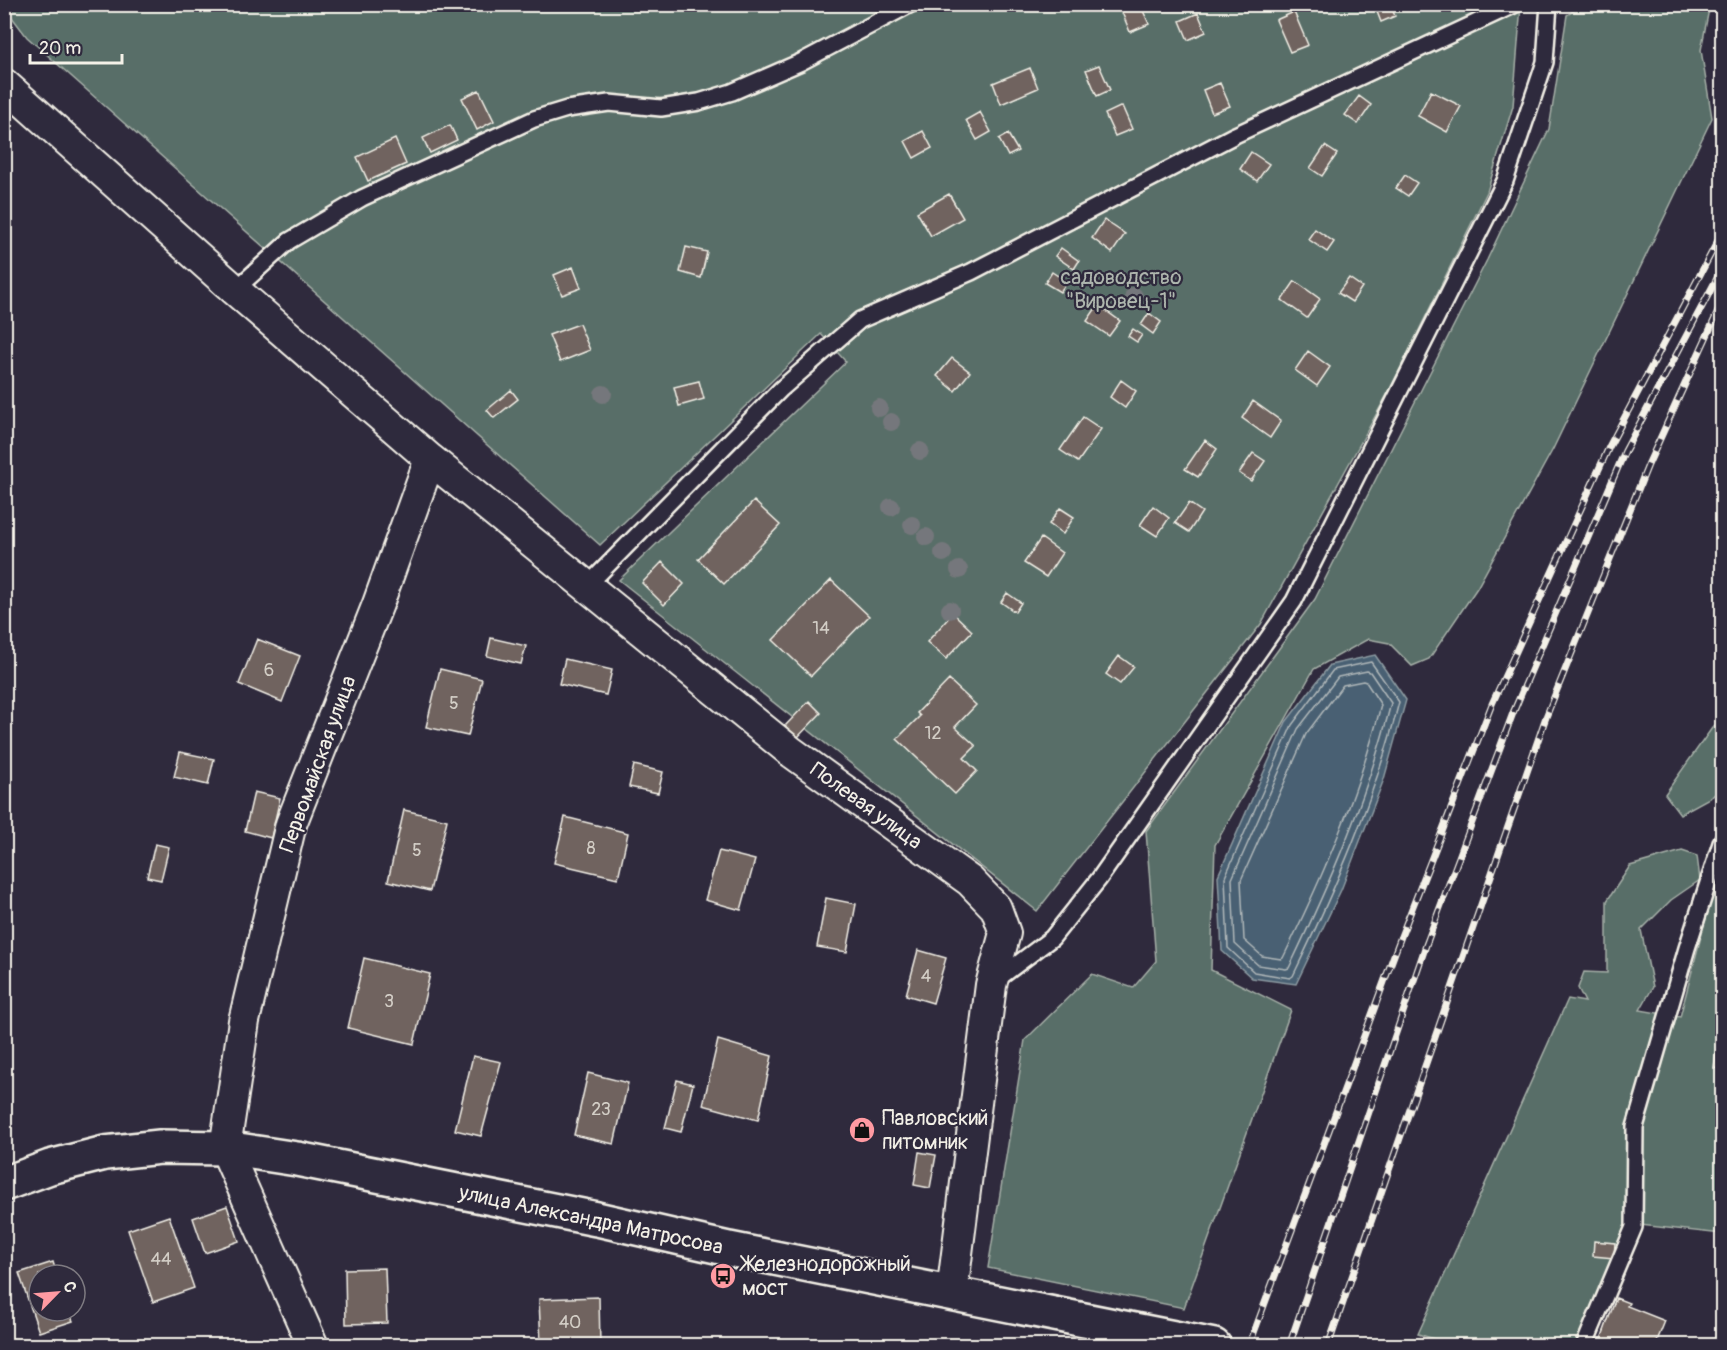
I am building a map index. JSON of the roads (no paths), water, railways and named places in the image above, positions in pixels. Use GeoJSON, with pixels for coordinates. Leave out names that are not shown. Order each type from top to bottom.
{"type":"FeatureCollection","features":[{"type":"Feature","properties":{"kind":"main road","name":"улица Александра Матросова"},"geometry":{"type":"LineString","coordinates":[[4,1184],[50,1167],[105,1153],[160,1147],[225,1148],[308,1161],[1214,1346]]}},
{"type":"Feature","properties":{"kind":"street","name":"Полевая улица"},"geometry":{"type":"LineString","coordinates":[[4,84],[429,459],[790,751],[970,882],[996,908],[1005,933],[991,985],[952,1293]]}},
{"type":"Feature","properties":{"kind":"street","name":"Первомайская улица"},"geometry":{"type":"LineString","coordinates":[[225,1148],[244,1021],[291,824],[378,604],[429,459]]}},
{"type":"Feature","properties":{"kind":"street"},"geometry":{"type":"LineString","coordinates":[[225,1148],[314,1346]]}},
{"type":"Feature","properties":{"kind":"lane"},"geometry":{"type":"LineString","coordinates":[[235,290],[289,241],[362,198],[534,119],[567,109],[609,103],[661,108],[699,102],[732,92],[801,62],[911,4]]}},
{"type":"Feature","properties":{"kind":"lane"},"geometry":{"type":"LineString","coordinates":[[586,587],[781,389],[860,320],[971,272],[1235,135],[1516,4]]}},
{"type":"Feature","properties":{"kind":"lane"},"geometry":{"type":"LineString","coordinates":[[991,985],[1052,938],[1093,888],[1294,601],[1505,181],[1545,62],[1549,4]]}},
{"type":"Feature","properties":{"kind":"lane"},"geometry":{"type":"LineString","coordinates":[[1584,1346],[1635,1227],[1635,1127],[1687,948],[1722,840]]}},
{"type":"Feature","properties":{"kind":"water"},"geometry":{"type":"Polygon","coordinates":[[[1375,655],[1406,700],[1384,779],[1341,890],[1296,984],[1252,978],[1222,951],[1218,876],[1286,722],[1330,665],[1375,655]]]}},
{"type":"Feature","properties":{"kind":"railway"},"geometry":{"type":"LineString","coordinates":[[1249,1346],[1400,939],[1492,704],[1609,447],[1722,233]]}},
{"type":"Feature","properties":{"kind":"railway"},"geometry":{"type":"LineString","coordinates":[[1289,1346],[1426,945],[1513,713],[1625,451],[1722,269]]}},
{"type":"Feature","properties":{"kind":"railway"},"geometry":{"type":"LineString","coordinates":[[1328,1346],[1546,717],[1648,465],[1722,303]]}},
{"type":"Feature","properties":{"kind":"place","name":"Павловский питомник"},"geometry":{"type":"Point","coordinates":[862,1130]}},
{"type":"Feature","properties":{"kind":"place","name":"Железнодорожный мост"},"geometry":{"type":"Point","coordinates":[723,1276]}},
{"type":"Feature","properties":{"kind":"park label","name":"садоводство \"Вировец-1\""},"geometry":{"type":"Point","coordinates":[1121,289]}}]}
